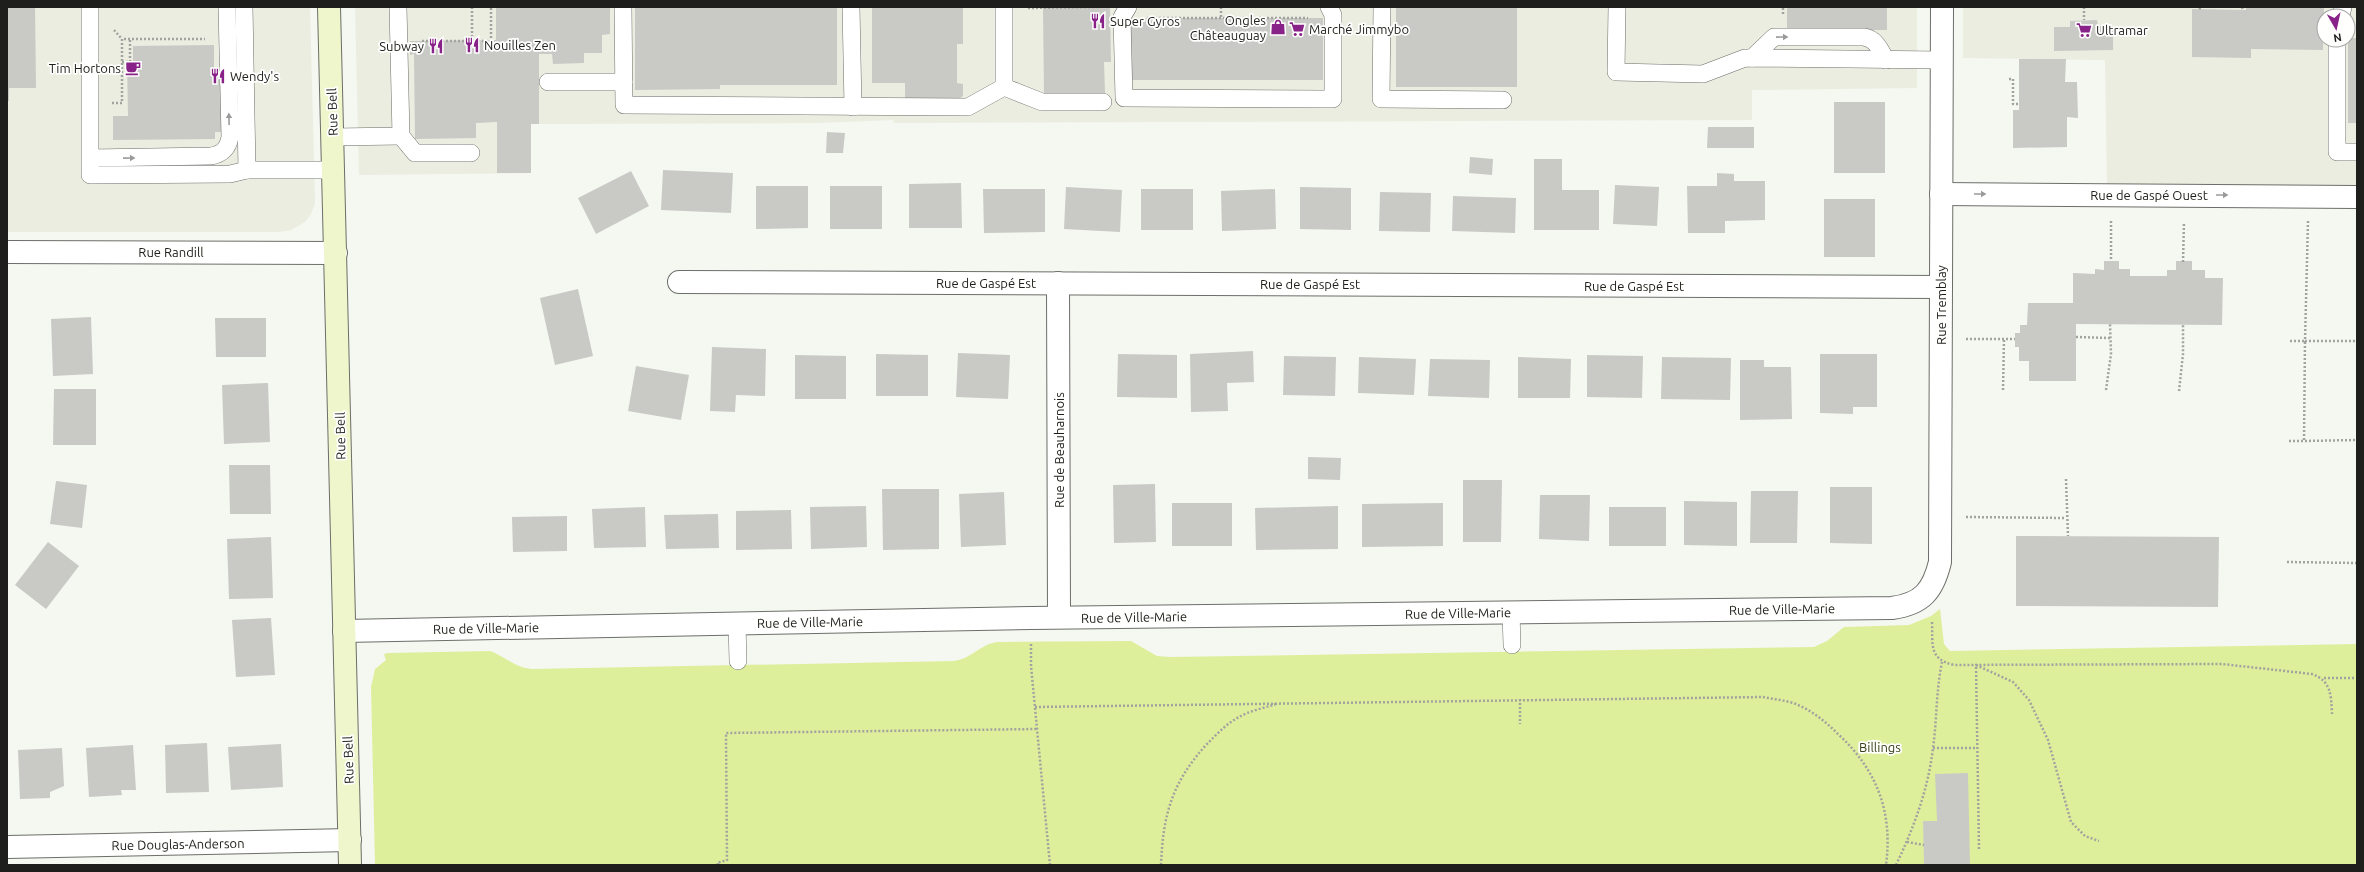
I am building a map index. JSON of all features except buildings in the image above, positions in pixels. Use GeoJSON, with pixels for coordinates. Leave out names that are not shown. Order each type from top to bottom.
{"type":"FeatureCollection","features":[{"type":"Feature","properties":{"kind":"street","name":"Rue Bell"},"geometry":{"type":"LineString","coordinates":[[330,7],[350,865]]}},
{"type":"Feature","properties":{"kind":"street","name":"Rue Tremblay"},"geometry":{"type":"LineString","coordinates":[[1926,607],[1940,562],[1942,7]]}},
{"type":"Feature","properties":{"kind":"street","name":"Rue de Gaspé Ouest"},"geometry":{"type":"LineString","coordinates":[[1941,194],[2357,197]]}},
{"type":"Feature","properties":{"kind":"street","name":"Rue Randill"},"geometry":{"type":"LineString","coordinates":[[7,252],[336,253]]}},
{"type":"Feature","properties":{"kind":"street","name":"Rue de Gaspé Est"},"geometry":{"type":"LineString","coordinates":[[679,282],[1941,287]]}},
{"type":"Feature","properties":{"kind":"street","name":"Rue de Beauharnois"},"geometry":{"type":"LineString","coordinates":[[1058,284],[1059,617]]}},
{"type":"Feature","properties":{"kind":"street","name":"Rue de Ville-Marie"},"geometry":{"type":"LineString","coordinates":[[344,631],[1059,617],[1892,608],[1904,606],[1926,607]]}},
{"type":"Feature","properties":{"kind":"street","name":"Rue Douglas-Anderson"},"geometry":{"type":"LineString","coordinates":[[7,847],[350,840]]}},
{"type":"Feature","properties":{"kind":"lane"},"geometry":{"type":"LineString","coordinates":[[90,7],[90,174],[230,174],[247,170],[334,170]]}},
{"type":"Feature","properties":{"kind":"lane"},"geometry":{"type":"LineString","coordinates":[[90,158],[211,156],[218,155],[227,148],[230,136],[227,7]]}},
{"type":"Feature","properties":{"kind":"lane"},"geometry":{"type":"LineString","coordinates":[[244,7],[247,170]]}},
{"type":"Feature","properties":{"kind":"lane"},"geometry":{"type":"LineString","coordinates":[[398,7],[400,136],[415,153],[471,153]]}},
{"type":"Feature","properties":{"kind":"lane"},"geometry":{"type":"LineString","coordinates":[[623,7],[624,105],[968,107],[1004,87]]}},
{"type":"Feature","properties":{"kind":"lane"},"geometry":{"type":"LineString","coordinates":[[851,7],[853,107]]}},
{"type":"Feature","properties":{"kind":"lane"},"geometry":{"type":"LineString","coordinates":[[1004,7],[1004,87]]}},
{"type":"Feature","properties":{"kind":"lane"},"geometry":{"type":"LineString","coordinates":[[1128,7],[1122,17],[1124,98],[1332,99],[1332,15],[1329,7]]}},
{"type":"Feature","properties":{"kind":"lane"},"geometry":{"type":"LineString","coordinates":[[1382,7],[1382,100],[1503,100]]}},
{"type":"Feature","properties":{"kind":"lane"},"geometry":{"type":"LineString","coordinates":[[1617,7],[1616,72],[1702,74],[1745,58],[1942,60]]}},
{"type":"Feature","properties":{"kind":"lane"},"geometry":{"type":"LineString","coordinates":[[2337,48],[2338,152],[2357,152]]}},
{"type":"Feature","properties":{"kind":"lane"},"geometry":{"type":"LineString","coordinates":[[548,82],[624,82]]}},
{"type":"Feature","properties":{"kind":"lane"},"geometry":{"type":"LineString","coordinates":[[1004,87],[1042,102],[1103,102]]}},
{"type":"Feature","properties":{"kind":"lane"},"geometry":{"type":"LineString","coordinates":[[333,136],[400,136]]}},
{"type":"Feature","properties":{"kind":"lane"},"geometry":{"type":"LineString","coordinates":[[1511,612],[1512,645]]}},
{"type":"Feature","properties":{"kind":"lane"},"geometry":{"type":"LineString","coordinates":[[737,624],[738,661]]}},
{"type":"Feature","properties":{"kind":"path"},"geometry":{"type":"LineString","coordinates":[[472,7],[472,41]]}},
{"type":"Feature","properties":{"kind":"path"},"geometry":{"type":"LineString","coordinates":[[416,41],[491,41],[491,7]]}},
{"type":"Feature","properties":{"kind":"path"},"geometry":{"type":"LineString","coordinates":[[1043,8],[1097,7]]}},
{"type":"Feature","properties":{"kind":"path"},"geometry":{"type":"LineString","coordinates":[[1221,7],[1221,18]]}},
{"type":"Feature","properties":{"kind":"path"},"geometry":{"type":"LineString","coordinates":[[2084,7],[2084,20]]}},
{"type":"Feature","properties":{"kind":"path"},"geometry":{"type":"LineString","coordinates":[[491,18],[496,18]]}},
{"type":"Feature","properties":{"kind":"path"},"geometry":{"type":"LineString","coordinates":[[1141,18],[1312,18]]}},
{"type":"Feature","properties":{"kind":"path"},"geometry":{"type":"LineString","coordinates":[[122,103],[122,39],[208,39]]}},
{"type":"Feature","properties":{"kind":"path"},"geometry":{"type":"LineString","coordinates":[[122,62],[130,62],[130,39]]}},
{"type":"Feature","properties":{"kind":"path"},"geometry":{"type":"LineString","coordinates":[[2009,79],[2013,79],[2013,104],[2019,104]]}},
{"type":"Feature","properties":{"kind":"path"},"geometry":{"type":"LineString","coordinates":[[2111,219],[2111,261]]}},
{"type":"Feature","properties":{"kind":"path"},"geometry":{"type":"LineString","coordinates":[[2183,262],[2184,219]]}},
{"type":"Feature","properties":{"kind":"path"},"geometry":{"type":"LineString","coordinates":[[2304,441],[2308,220]]}},
{"type":"Feature","properties":{"kind":"path"},"geometry":{"type":"LineString","coordinates":[[2106,390],[2110,324]]}},
{"type":"Feature","properties":{"kind":"path"},"geometry":{"type":"LineString","coordinates":[[2178,391],[2183,354],[2183,325]]}},
{"type":"Feature","properties":{"kind":"path"},"geometry":{"type":"LineString","coordinates":[[2076,337],[2110,338]]}},
{"type":"Feature","properties":{"kind":"path"},"geometry":{"type":"LineString","coordinates":[[1941,339],[2015,339]]}},
{"type":"Feature","properties":{"kind":"path"},"geometry":{"type":"LineString","coordinates":[[2003,390],[2004,339]]}},
{"type":"Feature","properties":{"kind":"path"},"geometry":{"type":"LineString","coordinates":[[2290,341],[2357,341]]}},
{"type":"Feature","properties":{"kind":"path"},"geometry":{"type":"LineString","coordinates":[[2289,441],[2356,440]]}},
{"type":"Feature","properties":{"kind":"path"},"geometry":{"type":"LineString","coordinates":[[2066,479],[2066,518],[2068,536]]}},
{"type":"Feature","properties":{"kind":"path"},"geometry":{"type":"LineString","coordinates":[[1940,517],[2066,518]]}},
{"type":"Feature","properties":{"kind":"path"},"geometry":{"type":"LineString","coordinates":[[2287,562],[2357,563]]}},
{"type":"Feature","properties":{"kind":"path"},"geometry":{"type":"LineString","coordinates":[[1926,607],[1934,653],[1942,662],[1954,665],[2222,664],[2312,674],[2323,678],[2357,678]]}},
{"type":"Feature","properties":{"kind":"path"},"geometry":{"type":"LineString","coordinates":[[1031,642],[1035,707],[1050,865]]}},
{"type":"Feature","properties":{"kind":"path"},"geometry":{"type":"LineString","coordinates":[[1896,865],[1907,842],[1924,795],[1933,748],[1936,687],[1942,662]]}},
{"type":"Feature","properties":{"kind":"path"},"geometry":{"type":"LineString","coordinates":[[1976,665],[1979,849]]}},
{"type":"Feature","properties":{"kind":"path"},"geometry":{"type":"LineString","coordinates":[[1976,665],[1996,672],[2013,682],[2029,700],[2048,740],[2071,822],[2085,836],[2098,841]]}},
{"type":"Feature","properties":{"kind":"path"},"geometry":{"type":"LineString","coordinates":[[2323,678],[2330,690],[2332,714]]}},
{"type":"Feature","properties":{"kind":"path"},"geometry":{"type":"LineString","coordinates":[[1035,707],[1763,696],[1794,704],[1823,719],[1853,747],[1873,775],[1884,809],[1889,843],[1886,865]]}},
{"type":"Feature","properties":{"kind":"path"},"geometry":{"type":"LineString","coordinates":[[1520,699],[1520,724]]}},
{"type":"Feature","properties":{"kind":"path"},"geometry":{"type":"LineString","coordinates":[[1161,865],[1162,834],[1172,796],[1188,765],[1217,734],[1239,716],[1278,703]]}},
{"type":"Feature","properties":{"kind":"path"},"geometry":{"type":"LineString","coordinates":[[718,865],[718,863],[727,860],[726,733],[1037,729]]}},
{"type":"Feature","properties":{"kind":"path"},"geometry":{"type":"LineString","coordinates":[[1933,748],[1978,748]]}},
{"type":"Feature","properties":{"kind":"path"},"geometry":{"type":"LineString","coordinates":[[1907,842],[1924,845]]}},
{"type":"Feature","properties":{"kind":"shaded area"},"geometry":{"type":"Polygon","coordinates":[[[7,7],[310,7],[315,203],[311,214],[305,222],[291,230],[279,232],[7,232],[7,7]]]}},
{"type":"Feature","properties":{"kind":"shaded area"},"geometry":{"type":"Polygon","coordinates":[[[355,7],[1917,7],[1917,88],[1752,90],[1752,120],[894,123],[893,120],[816,123],[531,124],[531,173],[359,175],[355,7]]]}},
{"type":"Feature","properties":{"kind":"shaded area"},"geometry":{"type":"Polygon","coordinates":[[[1963,7],[2357,7],[2357,187],[2107,186],[2105,60],[1963,58],[1963,7]]]}},
{"type":"Feature","properties":{"kind":"green space","name":"Billings"},"geometry":{"type":"Polygon","coordinates":[[[1940,609],[1944,644],[1950,651],[2357,644],[2357,865],[375,865],[371,687],[375,669],[386,660],[384,654],[388,653],[490,651],[521,667],[532,669],[954,661],[997,642],[1131,641],[1157,656],[1169,657],[1814,647],[1827,641],[1844,627],[1909,625],[1931,616],[1940,609]]]}},
{"type":"Feature","properties":{"kind":"place","name":"Super Gyros"},"geometry":{"type":"Point","coordinates":[1098,21]}},
{"type":"Feature","properties":{"kind":"place","name":"Ongles Châteauguay"},"geometry":{"type":"Point","coordinates":[1278,27]}},
{"type":"Feature","properties":{"kind":"place","name":"Marché Jimmybo"},"geometry":{"type":"Point","coordinates":[1297,29]}},
{"type":"Feature","properties":{"kind":"place","name":"Ultramar"},"geometry":{"type":"Point","coordinates":[2084,30]}},
{"type":"Feature","properties":{"kind":"place","name":"Nouilles Zen"},"geometry":{"type":"Point","coordinates":[472,45]}},
{"type":"Feature","properties":{"kind":"place","name":"Subway"},"geometry":{"type":"Point","coordinates":[436,46]}},
{"type":"Feature","properties":{"kind":"place","name":"Tim Hortons"},"geometry":{"type":"Point","coordinates":[133,68]}},
{"type":"Feature","properties":{"kind":"place","name":"Wendy's"},"geometry":{"type":"Point","coordinates":[218,76]}}]}
